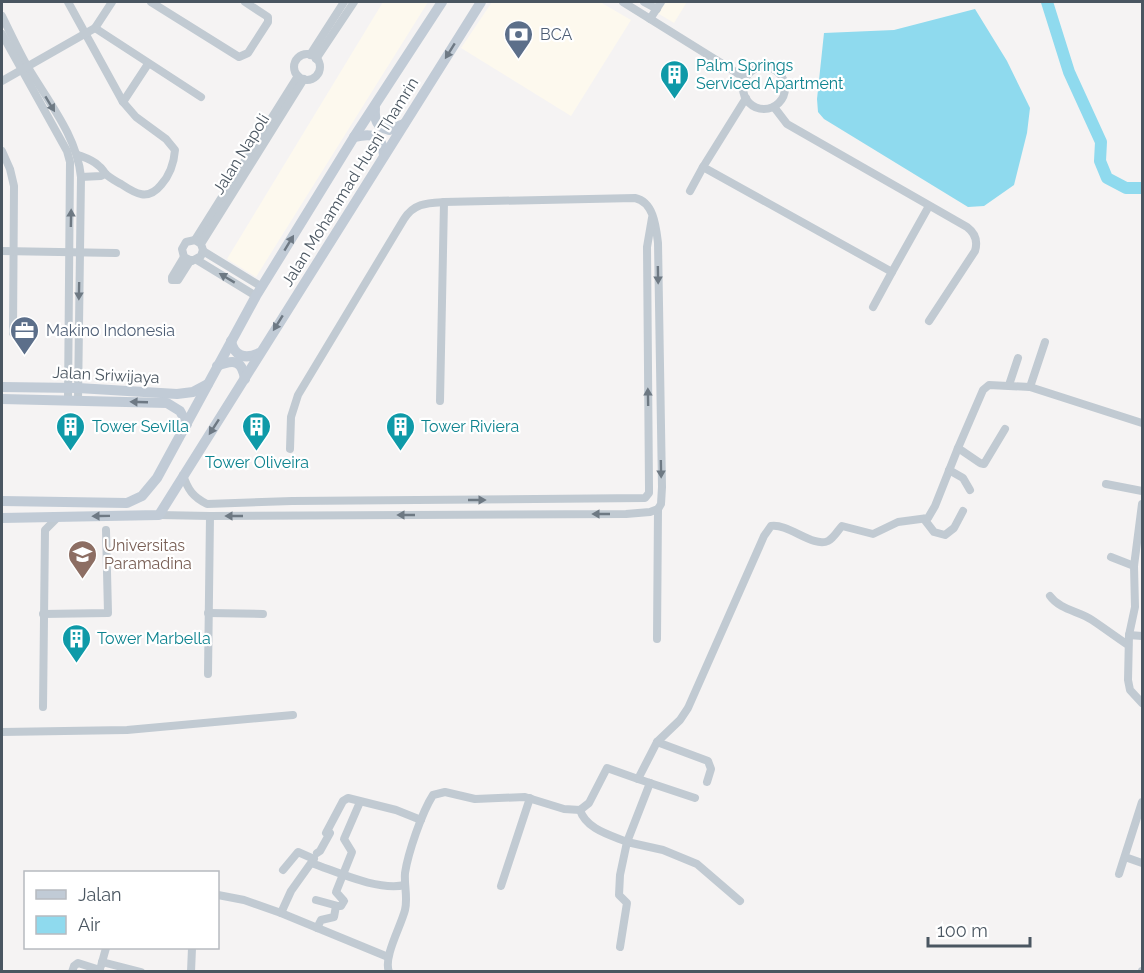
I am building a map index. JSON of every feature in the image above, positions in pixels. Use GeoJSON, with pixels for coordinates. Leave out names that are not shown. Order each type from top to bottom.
{"type":"FeatureCollection","features":[{"type":"Feature","properties":{"kind":"street"},"geometry":{"type":"LineString","coordinates":[[68,2],[123,102],[136,117],[172,145],[175,150],[173,164],[164,182],[156,191],[147,196],[138,195],[105,174],[101,167],[92,160],[78,155]]}},
{"type":"Feature","properties":{"kind":"street"},"geometry":{"type":"LineString","coordinates":[[2,81],[95,28],[112,2]]}},
{"type":"Feature","properties":{"kind":"street"},"geometry":{"type":"LineString","coordinates":[[151,2],[239,57],[248,53],[266,27],[268,19],[244,2]]}},
{"type":"Feature","properties":{"kind":"street","name":"Jalan Napoli"},"geometry":{"type":"LineString","coordinates":[[313,57],[345,2]]}},
{"type":"Feature","properties":{"kind":"street","name":"Jalan Napoli"},"geometry":{"type":"LineString","coordinates":[[313,57],[354,2]]}},
{"type":"Feature","properties":{"kind":"street","name":"Jalan Mohammad Husni Thamrin"},"geometry":{"type":"LineString","coordinates":[[2,501],[127,503],[142,496],[157,478],[259,291],[354,137],[442,2]]}},
{"type":"Feature","properties":{"kind":"street","name":"Jalan Mohammad Husni Thamrin"},"geometry":{"type":"LineString","coordinates":[[159,514],[481,2]]}},
{"type":"Feature","properties":{"kind":"street"},"geometry":{"type":"LineString","coordinates":[[623,2],[745,78]]}},
{"type":"Feature","properties":{"kind":"street"},"geometry":{"type":"LineString","coordinates":[[644,2],[659,5],[650,19]]}},
{"type":"Feature","properties":{"kind":"street"},"geometry":{"type":"LineString","coordinates":[[2,16],[24,69],[67,151],[70,162],[73,400]]}},
{"type":"Feature","properties":{"kind":"street"},"geometry":{"type":"LineString","coordinates":[[95,28],[201,98]]}},
{"type":"Feature","properties":{"kind":"street"},"geometry":{"type":"LineString","coordinates":[[2,34],[68,134],[78,155],[81,177],[73,384]]}},
{"type":"Feature","properties":{"kind":"street","name":"Jalan Napoli"},"geometry":{"type":"LineString","coordinates":[[303,55],[313,57],[319,65],[318,73],[313,78],[301,78],[294,69],[296,60],[303,55]]}},
{"type":"Feature","properties":{"kind":"street"},"geometry":{"type":"LineString","coordinates":[[123,102],[148,64]]}},
{"type":"Feature","properties":{"kind":"street"},"geometry":{"type":"LineString","coordinates":[[770,67],[782,75],[786,90],[780,103],[774,107],[761,109],[755,107],[746,98],[743,88],[745,78],[756,68],[770,67]]}},
{"type":"Feature","properties":{"kind":"street","name":"Jalan Napoli"},"geometry":{"type":"LineString","coordinates":[[200,245],[190,240],[184,244],[182,250],[190,259],[201,256],[200,245],[301,78]]}},
{"type":"Feature","properties":{"kind":"street"},"geometry":{"type":"LineString","coordinates":[[690,191],[746,98]]}},
{"type":"Feature","properties":{"kind":"street"},"geometry":{"type":"LineString","coordinates":[[375,106],[374,117],[382,128],[389,130],[405,123]]}},
{"type":"Feature","properties":{"kind":"street"},"geometry":{"type":"LineString","coordinates":[[774,107],[787,124],[971,231],[976,246],[972,257],[929,321]]}},
{"type":"Feature","properties":{"kind":"street"},"geometry":{"type":"LineString","coordinates":[[354,137],[375,135],[383,146],[384,155]]}},
{"type":"Feature","properties":{"kind":"street"},"geometry":{"type":"LineString","coordinates":[[2,151],[14,182],[13,333]]}},
{"type":"Feature","properties":{"kind":"street"},"geometry":{"type":"LineString","coordinates":[[703,167],[892,272]]}},
{"type":"Feature","properties":{"kind":"street"},"geometry":{"type":"LineString","coordinates":[[81,177],[105,174]]}},
{"type":"Feature","properties":{"kind":"street"},"geometry":{"type":"LineString","coordinates":[[2,518],[159,514],[210,516],[653,512],[661,504],[662,487],[658,243],[647,203],[635,198],[444,202],[420,205],[411,210],[298,395],[291,417],[290,449]]}},
{"type":"Feature","properties":{"kind":"street"},"geometry":{"type":"LineString","coordinates":[[440,401],[444,202]]}},
{"type":"Feature","properties":{"kind":"street"},"geometry":{"type":"LineString","coordinates":[[873,307],[929,206]]}},
{"type":"Feature","properties":{"kind":"street"},"geometry":{"type":"LineString","coordinates":[[183,474],[188,490],[207,504],[292,501],[636,499],[648,495],[647,247],[652,217]]}},
{"type":"Feature","properties":{"kind":"street"},"geometry":{"type":"LineString","coordinates":[[200,245],[259,291]]}},
{"type":"Feature","properties":{"kind":"street"},"geometry":{"type":"LineString","coordinates":[[2,251],[116,253]]}},
{"type":"Feature","properties":{"kind":"street"},"geometry":{"type":"LineString","coordinates":[[190,259],[259,291]]}},
{"type":"Feature","properties":{"kind":"street"},"geometry":{"type":"LineString","coordinates":[[231,341],[234,351],[242,357],[259,354]]}},
{"type":"Feature","properties":{"kind":"street"},"geometry":{"type":"LineString","coordinates":[[1030,387],[1045,342]]}},
{"type":"Feature","properties":{"kind":"street"},"geometry":{"type":"LineString","coordinates":[[1009,385],[1018,358]]}},
{"type":"Feature","properties":{"kind":"street"},"geometry":{"type":"LineString","coordinates":[[217,366],[229,362],[238,363],[242,367],[245,379]]}},
{"type":"Feature","properties":{"kind":"street","name":"Jalan Sriwijaya"},"geometry":{"type":"LineString","coordinates":[[2,387],[73,384],[177,394],[193,392],[208,384]]}},
{"type":"Feature","properties":{"kind":"street"},"geometry":{"type":"LineString","coordinates":[[638,779],[657,742],[680,720],[688,708],[764,536],[771,526],[776,525],[810,539],[824,542],[830,540],[842,526],[873,534],[898,522],[924,519],[930,516],[986,387],[995,384],[1030,387],[1143,423]]}},
{"type":"Feature","properties":{"kind":"street","name":"Jalan Sriwijaya"},"geometry":{"type":"LineString","coordinates":[[2,399],[167,403],[180,411],[187,424]]}},
{"type":"Feature","properties":{"kind":"street"},"geometry":{"type":"LineString","coordinates":[[958,448],[984,464],[1005,429]]}},
{"type":"Feature","properties":{"kind":"street"},"geometry":{"type":"LineString","coordinates":[[949,470],[963,478],[970,490]]}},
{"type":"Feature","properties":{"kind":"street"},"geometry":{"type":"LineString","coordinates":[[1106,484],[1143,491]]}},
{"type":"Feature","properties":{"kind":"street"},"geometry":{"type":"LineString","coordinates":[[433,500],[433,515]]}},
{"type":"Feature","properties":{"kind":"street"},"geometry":{"type":"LineString","coordinates":[[1143,504],[1134,566],[1135,607],[1128,645],[1128,685],[1143,703]]}},
{"type":"Feature","properties":{"kind":"street"},"geometry":{"type":"LineString","coordinates":[[657,639],[658,509]]}},
{"type":"Feature","properties":{"kind":"street"},"geometry":{"type":"LineString","coordinates":[[924,519],[934,532],[945,535],[954,528],[963,511]]}},
{"type":"Feature","properties":{"kind":"street"},"geometry":{"type":"LineString","coordinates":[[208,674],[210,516]]}},
{"type":"Feature","properties":{"kind":"street"},"geometry":{"type":"LineString","coordinates":[[43,707],[45,530],[58,517]]}},
{"type":"Feature","properties":{"kind":"street"},"geometry":{"type":"LineString","coordinates":[[43,614],[108,613],[106,530]]}},
{"type":"Feature","properties":{"kind":"street"},"geometry":{"type":"LineString","coordinates":[[1111,557],[1134,566]]}},
{"type":"Feature","properties":{"kind":"street"},"geometry":{"type":"LineString","coordinates":[[1050,596],[1057,604],[1090,618],[1098,626],[1128,645]]}},
{"type":"Feature","properties":{"kind":"street"},"geometry":{"type":"LineString","coordinates":[[208,613],[263,614]]}},
{"type":"Feature","properties":{"kind":"street"},"geometry":{"type":"LineString","coordinates":[[1129,635],[1143,636]]}},
{"type":"Feature","properties":{"kind":"street"},"geometry":{"type":"LineString","coordinates":[[2,732],[136,729],[293,715]]}},
{"type":"Feature","properties":{"kind":"street"},"geometry":{"type":"LineString","coordinates":[[657,742],[708,761],[711,769],[707,782]]}},
{"type":"Feature","properties":{"kind":"street"},"geometry":{"type":"LineString","coordinates":[[389,972],[388,957],[406,907],[407,866],[431,796],[445,792],[475,799],[530,798],[564,809],[580,810],[589,802],[607,768],[695,798]]}},
{"type":"Feature","properties":{"kind":"street"},"geometry":{"type":"LineString","coordinates":[[620,947],[627,903],[619,895],[619,882],[627,842],[650,783]]}},
{"type":"Feature","properties":{"kind":"street"},"geometry":{"type":"LineString","coordinates":[[281,913],[291,891],[330,833],[326,832],[343,801],[349,798],[396,810],[421,820]]}},
{"type":"Feature","properties":{"kind":"street"},"geometry":{"type":"LineString","coordinates":[[501,886],[530,798]]}},
{"type":"Feature","properties":{"kind":"street"},"geometry":{"type":"LineString","coordinates":[[316,900],[336,906],[340,906],[344,901],[336,892],[352,852],[344,841],[360,802]]}},
{"type":"Feature","properties":{"kind":"street"},"geometry":{"type":"LineString","coordinates":[[1119,874],[1143,802]]}},
{"type":"Feature","properties":{"kind":"street"},"geometry":{"type":"LineString","coordinates":[[580,810],[592,826],[627,842],[663,850],[696,864],[740,901]]}},
{"type":"Feature","properties":{"kind":"street"},"geometry":{"type":"LineString","coordinates":[[283,870],[298,853],[302,852],[315,856],[344,874],[375,884],[396,887],[405,885]]}},
{"type":"Feature","properties":{"kind":"street"},"geometry":{"type":"LineString","coordinates":[[1125,856],[1143,863]]}},
{"type":"Feature","properties":{"kind":"street"},"geometry":{"type":"LineString","coordinates":[[219,895],[244,900],[281,913],[388,957]]}},
{"type":"Feature","properties":{"kind":"street"},"geometry":{"type":"LineString","coordinates":[[317,928],[321,920],[333,917],[336,906]]}},
{"type":"Feature","properties":{"kind":"street"},"geometry":{"type":"LineString","coordinates":[[101,968],[106,949]]}},
{"type":"Feature","properties":{"kind":"street"},"geometry":{"type":"LineString","coordinates":[[191,972],[192,949]]}},
{"type":"Feature","properties":{"kind":"street"},"geometry":{"type":"LineString","coordinates":[[72,972],[78,963],[141,972]]}},
{"type":"Feature","properties":{"kind":"shaded area"},"geometry":{"type":"Polygon","coordinates":[[[383,2],[428,2],[256,277],[227,259],[383,2]]]}},
{"type":"Feature","properties":{"kind":"shaded area"},"geometry":{"type":"Polygon","coordinates":[[[492,2],[600,2],[631,20],[571,116],[461,48],[492,2]]]}},
{"type":"Feature","properties":{"kind":"shaded area"},"geometry":{"type":"Polygon","coordinates":[[[639,2],[687,2],[674,23],[639,2]]]}},
{"type":"Feature","properties":{"kind":"water"},"geometry":{"type":"Polygon","coordinates":[[[975,9],[1007,61],[1030,108],[1027,133],[1014,185],[984,206],[968,207],[824,119],[818,112],[817,99],[824,33],[894,30],[975,9]]]}},
{"type":"Feature","properties":{"kind":"waterway"},"geometry":{"type":"LineString","coordinates":[[1047,2],[1069,72],[1101,142],[1100,161],[1107,178],[1126,188],[1142,188]]}},
{"type":"Feature","properties":{"kind":"place","name":"BCA"},"geometry":{"type":"Point","coordinates":[519,60]}},
{"type":"Feature","properties":{"kind":"place","name":"Palm Springs Serviced Apartment"},"geometry":{"type":"Point","coordinates":[675,100]}},
{"type":"Feature","properties":{"kind":"place","name":"Makino Indonesia"},"geometry":{"type":"Point","coordinates":[25,356]}},
{"type":"Feature","properties":{"kind":"place","name":"Tower Sevilla"},"geometry":{"type":"Point","coordinates":[71,452]}},
{"type":"Feature","properties":{"kind":"place","name":"Tower Oliveira"},"geometry":{"type":"Point","coordinates":[257,452]}},
{"type":"Feature","properties":{"kind":"place","name":"Tower Riviera"},"geometry":{"type":"Point","coordinates":[400,452]}},
{"type":"Feature","properties":{"kind":"place","name":"Universitas Paramadina"},"geometry":{"type":"Point","coordinates":[83,580]}},
{"type":"Feature","properties":{"kind":"place","name":"Tower Marbella"},"geometry":{"type":"Point","coordinates":[76,664]}}]}
